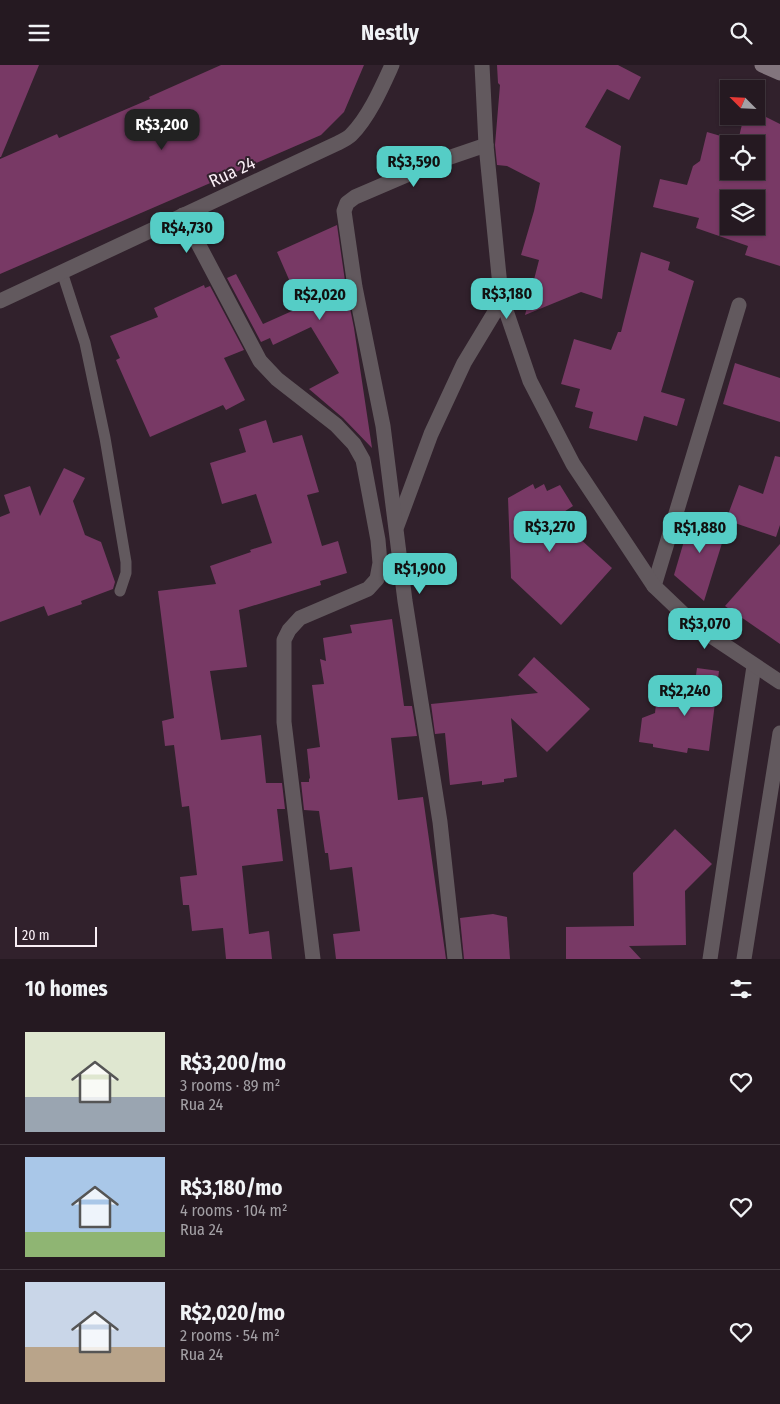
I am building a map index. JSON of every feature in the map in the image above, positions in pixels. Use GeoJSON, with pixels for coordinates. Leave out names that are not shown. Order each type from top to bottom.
{"type":"FeatureCollection","features":[{"type":"Feature","properties":{"kind":"main road"},"geometry":{"type":"LineString","coordinates":[[762,65],[780,73]]}},
{"type":"Feature","properties":{"kind":"street","name":"Rua 24"},"geometry":{"type":"LineString","coordinates":[[0,301],[338,143],[351,135],[380,92],[392,65]]}},
{"type":"Feature","properties":{"kind":"street"},"geometry":{"type":"LineString","coordinates":[[482,65],[486,145],[502,300],[530,381],[573,464],[654,586],[696,625],[780,682]]}},
{"type":"Feature","properties":{"kind":"street"},"geometry":{"type":"LineString","coordinates":[[455,959],[440,822],[405,601],[383,426],[355,287],[344,211],[347,203],[355,197],[439,161],[486,145]]}},
{"type":"Feature","properties":{"kind":"street"},"geometry":{"type":"LineString","coordinates":[[183,215],[260,361],[277,379],[336,425],[354,444],[363,460],[378,540],[380,563],[377,579],[368,589],[300,618],[289,629],[284,640],[284,722],[313,959]]}},
{"type":"Feature","properties":{"kind":"street"},"geometry":{"type":"LineString","coordinates":[[396,528],[431,434],[460,372],[502,300]]}},
{"type":"Feature","properties":{"kind":"street"},"geometry":{"type":"LineString","coordinates":[[654,586],[739,305]]}},
{"type":"Feature","properties":{"kind":"street"},"geometry":{"type":"LineString","coordinates":[[710,959],[754,666]]}},
{"type":"Feature","properties":{"kind":"street"},"geometry":{"type":"LineString","coordinates":[[744,959],[780,733]]}},
{"type":"Feature","properties":{"kind":"lane"},"geometry":{"type":"LineString","coordinates":[[62,272],[85,343],[105,438],[126,562],[126,573],[120,591]]}},
{"type":"Feature","properties":{"kind":"building"},"geometry":{"type":"Polygon","coordinates":[[[0,65],[39,65],[1,157],[0,157],[0,65]]]}},
{"type":"Feature","properties":{"kind":"building"},"geometry":{"type":"Polygon","coordinates":[[[221,65],[364,65],[344,112],[321,135],[0,274],[0,159],[57,134],[59,138],[150,99],[149,97],[221,65]]]}},
{"type":"Feature","properties":{"kind":"building"},"geometry":{"type":"Polygon","coordinates":[[[497,65],[618,65],[641,77],[629,100],[607,89],[585,127],[621,146],[602,299],[581,292],[525,315],[539,260],[521,255],[540,183],[507,166],[497,165],[495,145],[500,85],[498,83],[497,65]]]}},
{"type":"Feature","properties":{"kind":"building"},"geometry":{"type":"Polygon","coordinates":[[[765,116],[780,124],[780,266],[745,255],[748,246],[696,228],[699,218],[653,207],[660,179],[687,185],[693,166],[700,161],[707,132],[720,136],[720,180],[765,180],[765,135],[739,135],[742,125],[765,125],[765,116]]]}},
{"type":"Feature","properties":{"kind":"building"},"geometry":{"type":"Polygon","coordinates":[[[337,225],[372,448],[343,418],[309,389],[339,373],[311,327],[273,345],[270,338],[261,342],[227,278],[236,274],[263,324],[301,307],[277,252],[337,225]]]}},
{"type":"Feature","properties":{"kind":"building"},"geometry":{"type":"Polygon","coordinates":[[[641,252],[670,262],[668,270],[694,281],[661,392],[685,399],[677,426],[644,416],[637,441],[589,428],[593,412],[575,407],[580,389],[561,384],[574,339],[611,350],[618,332],[621,332],[641,252]]]}},
{"type":"Feature","properties":{"kind":"building"},"geometry":{"type":"Polygon","coordinates":[[[204,285],[205,288],[210,286],[244,350],[224,358],[245,400],[226,410],[223,405],[150,437],[116,360],[120,358],[110,336],[158,317],[154,308],[204,285]]]}},
{"type":"Feature","properties":{"kind":"building"},"geometry":{"type":"Polygon","coordinates":[[[735,363],[780,378],[780,422],[723,404],[735,363]]]}},
{"type":"Feature","properties":{"kind":"building"},"geometry":{"type":"Polygon","coordinates":[[[266,420],[273,443],[302,435],[319,492],[307,495],[322,546],[338,541],[347,573],[320,581],[321,585],[239,610],[247,667],[210,671],[221,740],[261,735],[266,783],[282,783],[285,809],[277,809],[283,861],[242,866],[249,934],[269,931],[272,959],[226,959],[223,928],[192,931],[189,905],[183,905],[180,877],[197,875],[189,806],[182,807],[174,745],[165,746],[162,721],[174,718],[158,591],[216,584],[210,566],[272,543],[256,494],[222,504],[210,463],[246,452],[239,429],[266,420]]]}},
{"type":"Feature","properties":{"kind":"building"},"geometry":{"type":"Polygon","coordinates":[[[775,456],[780,457],[780,525],[776,537],[726,520],[739,485],[763,494],[775,456]]]}},
{"type":"Feature","properties":{"kind":"building"},"geometry":{"type":"Polygon","coordinates":[[[64,468],[85,478],[73,501],[85,535],[101,542],[115,582],[113,589],[81,601],[82,604],[48,616],[44,606],[0,622],[0,517],[10,513],[4,495],[30,486],[40,516],[64,468]]]}},
{"type":"Feature","properties":{"kind":"building"},"geometry":{"type":"Polygon","coordinates":[[[533,484],[535,489],[544,484],[547,491],[560,485],[573,506],[556,517],[612,568],[561,625],[511,578],[508,498],[533,484]]]}},
{"type":"Feature","properties":{"kind":"building"},"geometry":{"type":"Polygon","coordinates":[[[692,514],[727,527],[704,601],[674,575],[692,514]]]}},
{"type":"Feature","properties":{"kind":"building"},"geometry":{"type":"Polygon","coordinates":[[[780,544],[780,644],[725,606],[780,544]]]}},
{"type":"Feature","properties":{"kind":"building"},"geometry":{"type":"Polygon","coordinates":[[[392,619],[404,706],[412,706],[417,736],[391,738],[398,800],[423,797],[446,959],[336,959],[333,934],[360,931],[352,867],[330,870],[328,853],[325,853],[319,811],[304,810],[301,782],[309,782],[310,778],[307,749],[320,747],[312,685],[324,684],[320,659],[326,661],[323,638],[352,633],[350,625],[392,619]]]}},
{"type":"Feature","properties":{"kind":"building"},"geometry":{"type":"Polygon","coordinates":[[[534,657],[590,709],[547,752],[511,718],[517,777],[504,779],[504,782],[482,785],[482,781],[450,785],[445,733],[435,734],[431,704],[538,693],[518,675],[534,657]]]}},
{"type":"Feature","properties":{"kind":"building"},"geometry":{"type":"Polygon","coordinates":[[[697,668],[719,671],[709,751],[688,748],[687,753],[653,747],[653,744],[639,742],[642,718],[655,713],[656,704],[677,707],[682,680],[695,682],[697,668]]]}},
{"type":"Feature","properties":{"kind":"building"},"geometry":{"type":"Polygon","coordinates":[[[675,829],[712,864],[685,891],[686,945],[629,946],[641,959],[566,959],[566,927],[634,926],[633,873],[675,829]]]}},
{"type":"Feature","properties":{"kind":"building"},"geometry":{"type":"Polygon","coordinates":[[[493,914],[507,917],[510,959],[464,959],[460,918],[493,914]]]}}]}
